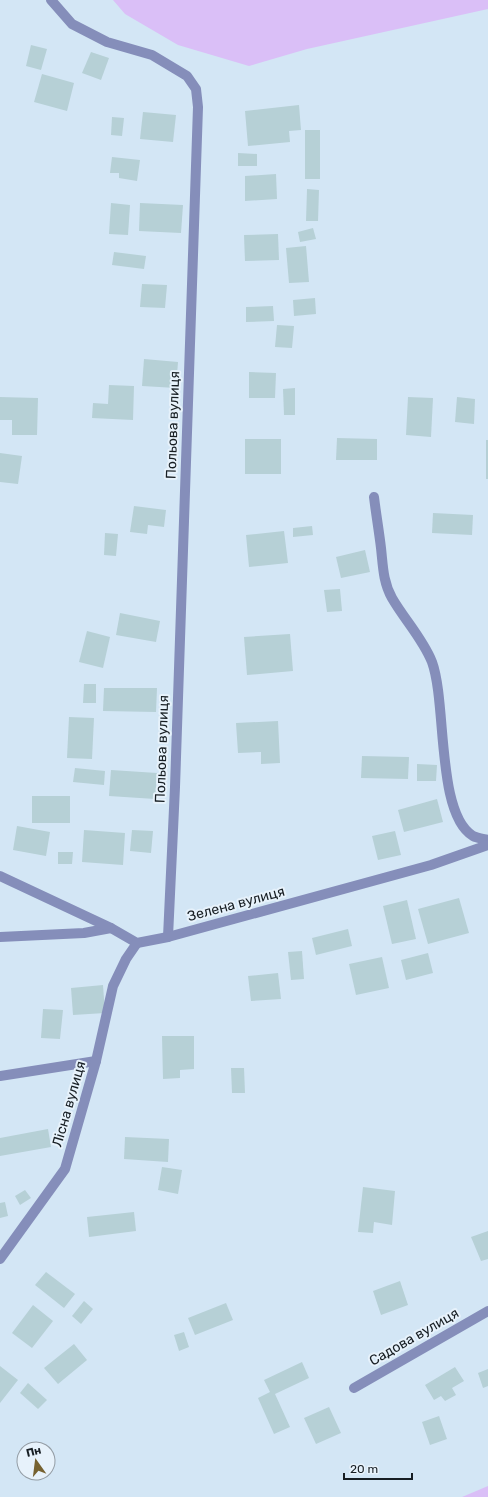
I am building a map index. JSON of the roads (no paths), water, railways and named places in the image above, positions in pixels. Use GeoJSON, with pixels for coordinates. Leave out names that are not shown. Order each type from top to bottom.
{"type":"FeatureCollection","features":[{"type":"Feature","properties":{"kind":"street","name":"Польова вулиця"},"geometry":{"type":"LineString","coordinates":[[51,0],[72,24],[107,42],[152,55],[187,76],[196,88],[198,107],[175,788],[168,937]]}},
{"type":"Feature","properties":{"kind":"street"},"geometry":{"type":"LineString","coordinates":[[374,497],[381,548],[382,575],[391,597],[432,662],[440,699],[449,789],[458,819],[473,836],[488,840]]}},
{"type":"Feature","properties":{"kind":"street","name":"Зелена вулиця"},"geometry":{"type":"LineString","coordinates":[[137,943],[168,937],[431,865],[488,845]]}},
{"type":"Feature","properties":{"kind":"street"},"geometry":{"type":"LineString","coordinates":[[0,876],[111,928],[137,943]]}},
{"type":"Feature","properties":{"kind":"street"},"geometry":{"type":"LineString","coordinates":[[0,937],[84,933],[111,928]]}},
{"type":"Feature","properties":{"kind":"street","name":"Лісна вулиця"},"geometry":{"type":"LineString","coordinates":[[0,1259],[65,1169],[96,1061],[113,986],[126,959],[137,943]]}},
{"type":"Feature","properties":{"kind":"street"},"geometry":{"type":"LineString","coordinates":[[0,1076],[96,1061]]}},
{"type":"Feature","properties":{"kind":"street","name":"Садова вулиця"},"geometry":{"type":"LineString","coordinates":[[354,1388],[488,1311]]}}]}
